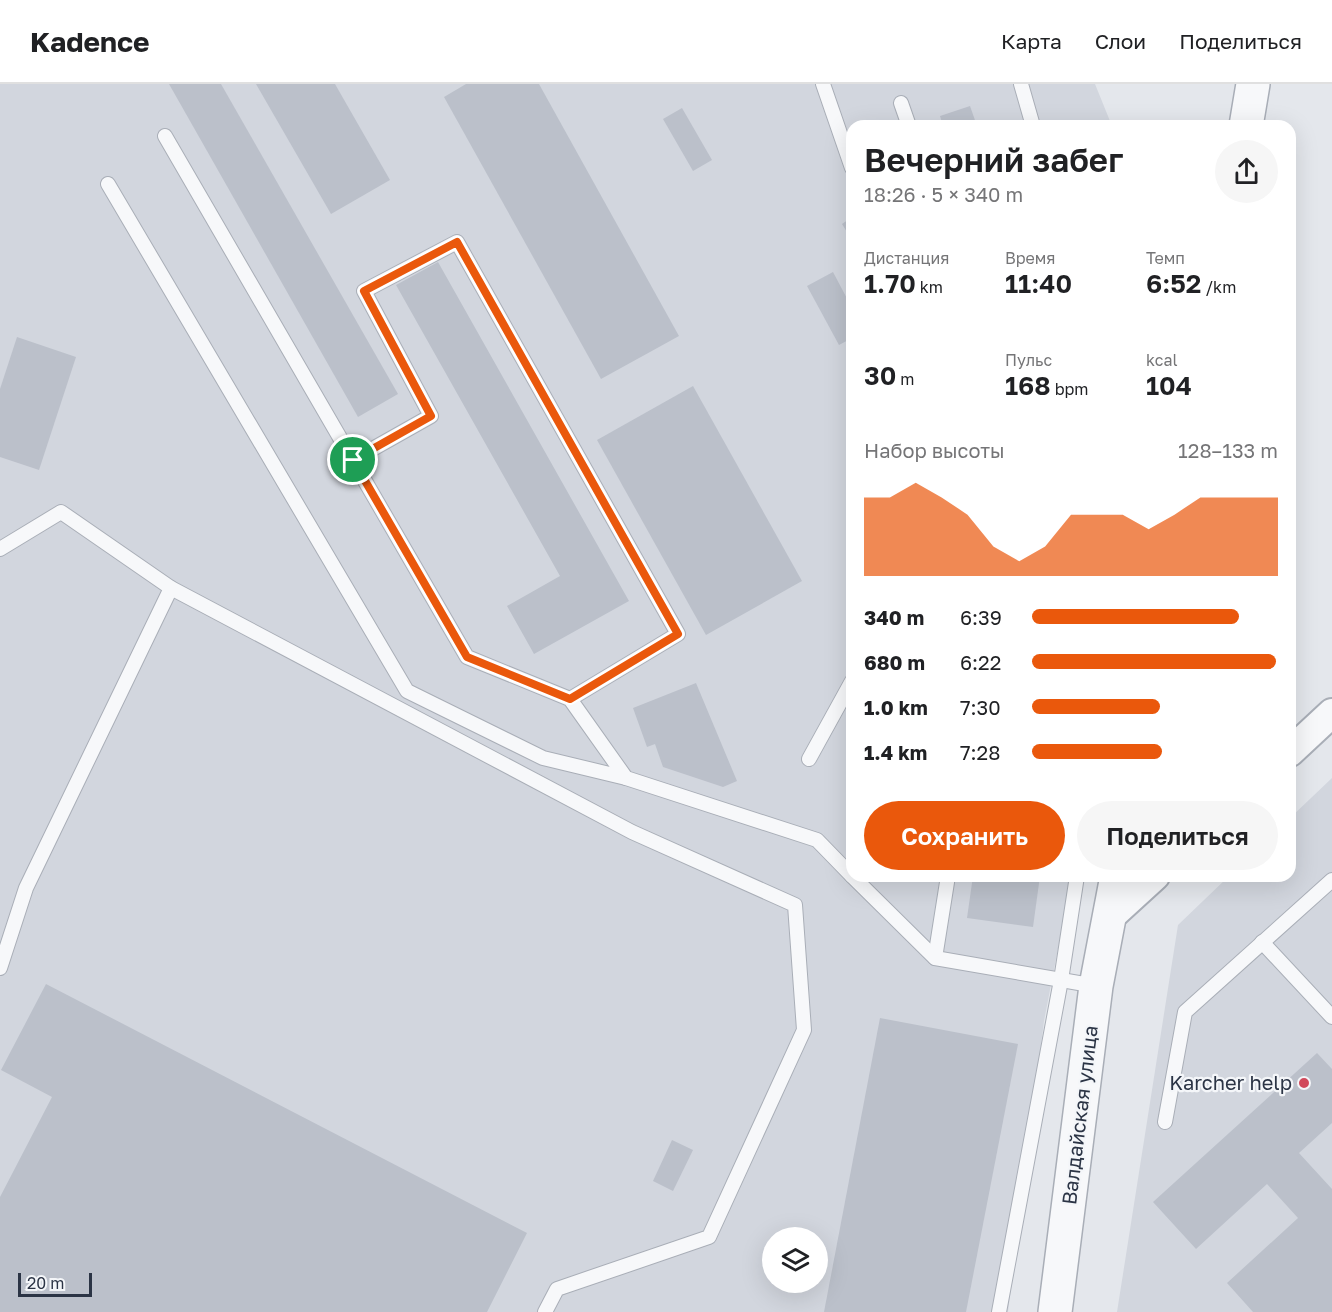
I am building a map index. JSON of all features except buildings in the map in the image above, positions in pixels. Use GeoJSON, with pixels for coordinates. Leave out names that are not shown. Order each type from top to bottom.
{"type":"FeatureCollection","features":[{"type":"Feature","properties":{"kind":"street"},"geometry":{"type":"LineString","coordinates":[[1247,120],[1253,84]]}},
{"type":"Feature","properties":{"kind":"street"},"geometry":{"type":"LineString","coordinates":[[1296,746],[1332,713]]}},
{"type":"Feature","properties":{"kind":"street","name":"Валдайская улица"},"geometry":{"type":"LineString","coordinates":[[1055,1312],[1096,986],[1117,882]]}},
{"type":"Feature","properties":{"kind":"street"},"geometry":{"type":"LineString","coordinates":[[1109,918],[1148,882]]}},
{"type":"Feature","properties":{"kind":"lane"},"geometry":{"type":"LineString","coordinates":[[822,84],[846,151]]}},
{"type":"Feature","properties":{"kind":"lane"},"geometry":{"type":"LineString","coordinates":[[1021,84],[1031,120]]}},
{"type":"Feature","properties":{"kind":"lane"},"geometry":{"type":"LineString","coordinates":[[901,103],[907,120]]}},
{"type":"Feature","properties":{"kind":"lane"},"geometry":{"type":"LineString","coordinates":[[165,136],[467,657],[570,699],[626,778]]}},
{"type":"Feature","properties":{"kind":"lane"},"geometry":{"type":"LineString","coordinates":[[108,184],[407,691],[543,758],[626,778],[817,840],[846,870]]}},
{"type":"Feature","properties":{"kind":"lane"},"geometry":{"type":"LineString","coordinates":[[353,460],[431,416],[364,291],[457,242],[678,634],[570,699]]}},
{"type":"Feature","properties":{"kind":"lane"},"geometry":{"type":"LineString","coordinates":[[0,549],[61,512],[171,588],[632,832],[795,905],[804,1030],[709,1237],[557,1289],[545,1312]]}},
{"type":"Feature","properties":{"kind":"lane"},"geometry":{"type":"LineString","coordinates":[[0,968],[26,888],[171,588]]}},
{"type":"Feature","properties":{"kind":"lane"},"geometry":{"type":"LineString","coordinates":[[809,759],[846,692]]}},
{"type":"Feature","properties":{"kind":"lane"},"geometry":{"type":"LineString","coordinates":[[1164,1122],[1185,1012],[1332,880]]}},
{"type":"Feature","properties":{"kind":"lane"},"geometry":{"type":"LineString","coordinates":[[858,882],[935,958],[1096,986]]}},
{"type":"Feature","properties":{"kind":"lane"},"geometry":{"type":"LineString","coordinates":[[935,958],[947,882]]}},
{"type":"Feature","properties":{"kind":"lane"},"geometry":{"type":"LineString","coordinates":[[999,1312],[1061,980],[1076,882]]}},
{"type":"Feature","properties":{"kind":"lane"},"geometry":{"type":"LineString","coordinates":[[1262,942],[1332,1017]]}},
{"type":"Feature","properties":{"kind":"shaded area"},"geometry":{"type":"Polygon","coordinates":[[[0,84],[1095,84],[1110,120],[846,120],[846,882],[1071,882],[1044,1021],[1008,1312],[0,1312],[0,84]]]}},
{"type":"Feature","properties":{"kind":"shaded area"},"geometry":{"type":"Polygon","coordinates":[[[1332,778],[1332,1312],[1117,1312],[1178,925],[1223,882],[1296,882],[1296,812],[1332,778]]]}},
{"type":"Feature","properties":{"kind":"place","name":"Karcher help"},"geometry":{"type":"Point","coordinates":[1304,1083]}},
{"type":"Feature","properties":{"kind":"route"},"geometry":{"type":"LineString","coordinates":[[457,242],[678,634],[570,699],[467,657],[353,460],[431,416],[364,291],[457,242]]}}]}
